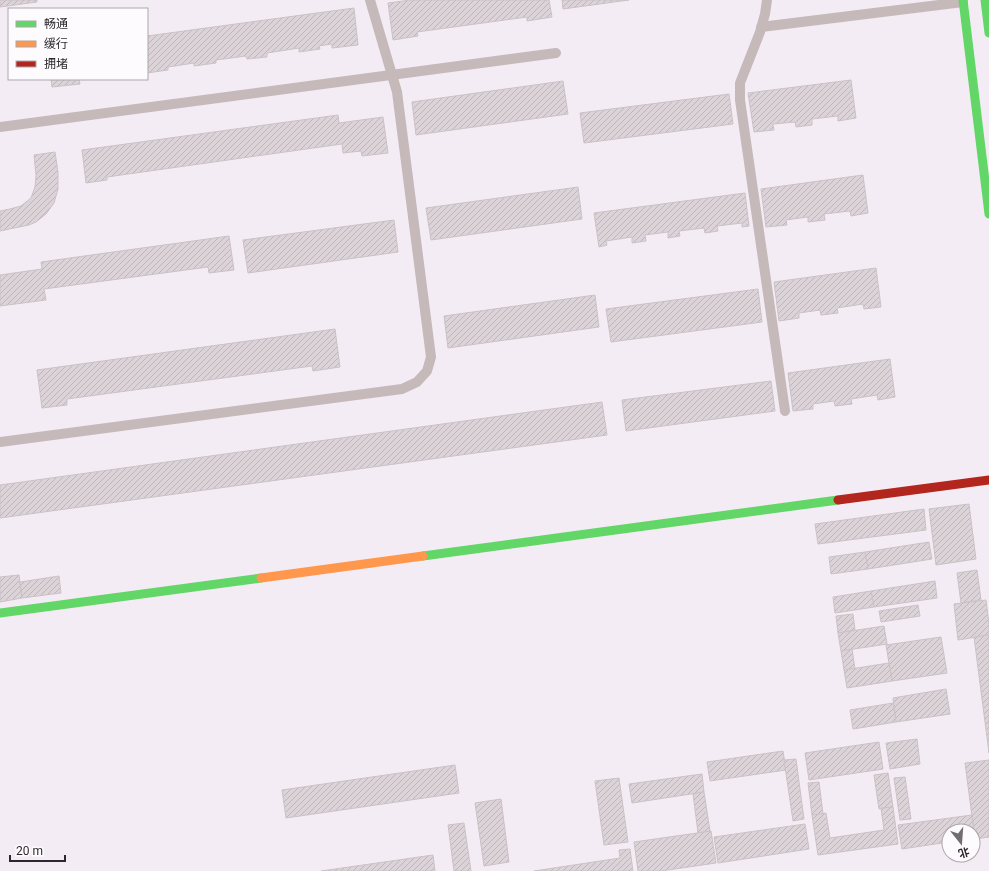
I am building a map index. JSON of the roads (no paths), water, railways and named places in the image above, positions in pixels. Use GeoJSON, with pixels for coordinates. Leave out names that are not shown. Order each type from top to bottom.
{"type":"FeatureCollection","features":[{"type":"Feature","properties":{"kind":"street"},"geometry":{"type":"LineString","coordinates":[[985,0],[989,33]]}},
{"type":"Feature","properties":{"kind":"street"},"geometry":{"type":"LineString","coordinates":[[963,1],[989,214]]}},
{"type":"Feature","properties":{"kind":"street"},"geometry":{"type":"LineString","coordinates":[[0,613],[989,480]]}},
{"type":"Feature","properties":{"kind":"lane"},"geometry":{"type":"LineString","coordinates":[[0,442],[402,389],[417,382],[427,371],[431,357],[397,92],[370,0]]}},
{"type":"Feature","properties":{"kind":"lane"},"geometry":{"type":"LineString","coordinates":[[767,0],[761,27],[740,83],[740,100],[785,411]]}},
{"type":"Feature","properties":{"kind":"lane"},"geometry":{"type":"LineString","coordinates":[[761,27],[963,1]]}},
{"type":"Feature","properties":{"kind":"lane"},"geometry":{"type":"LineString","coordinates":[[0,127],[556,53]]}}]}
